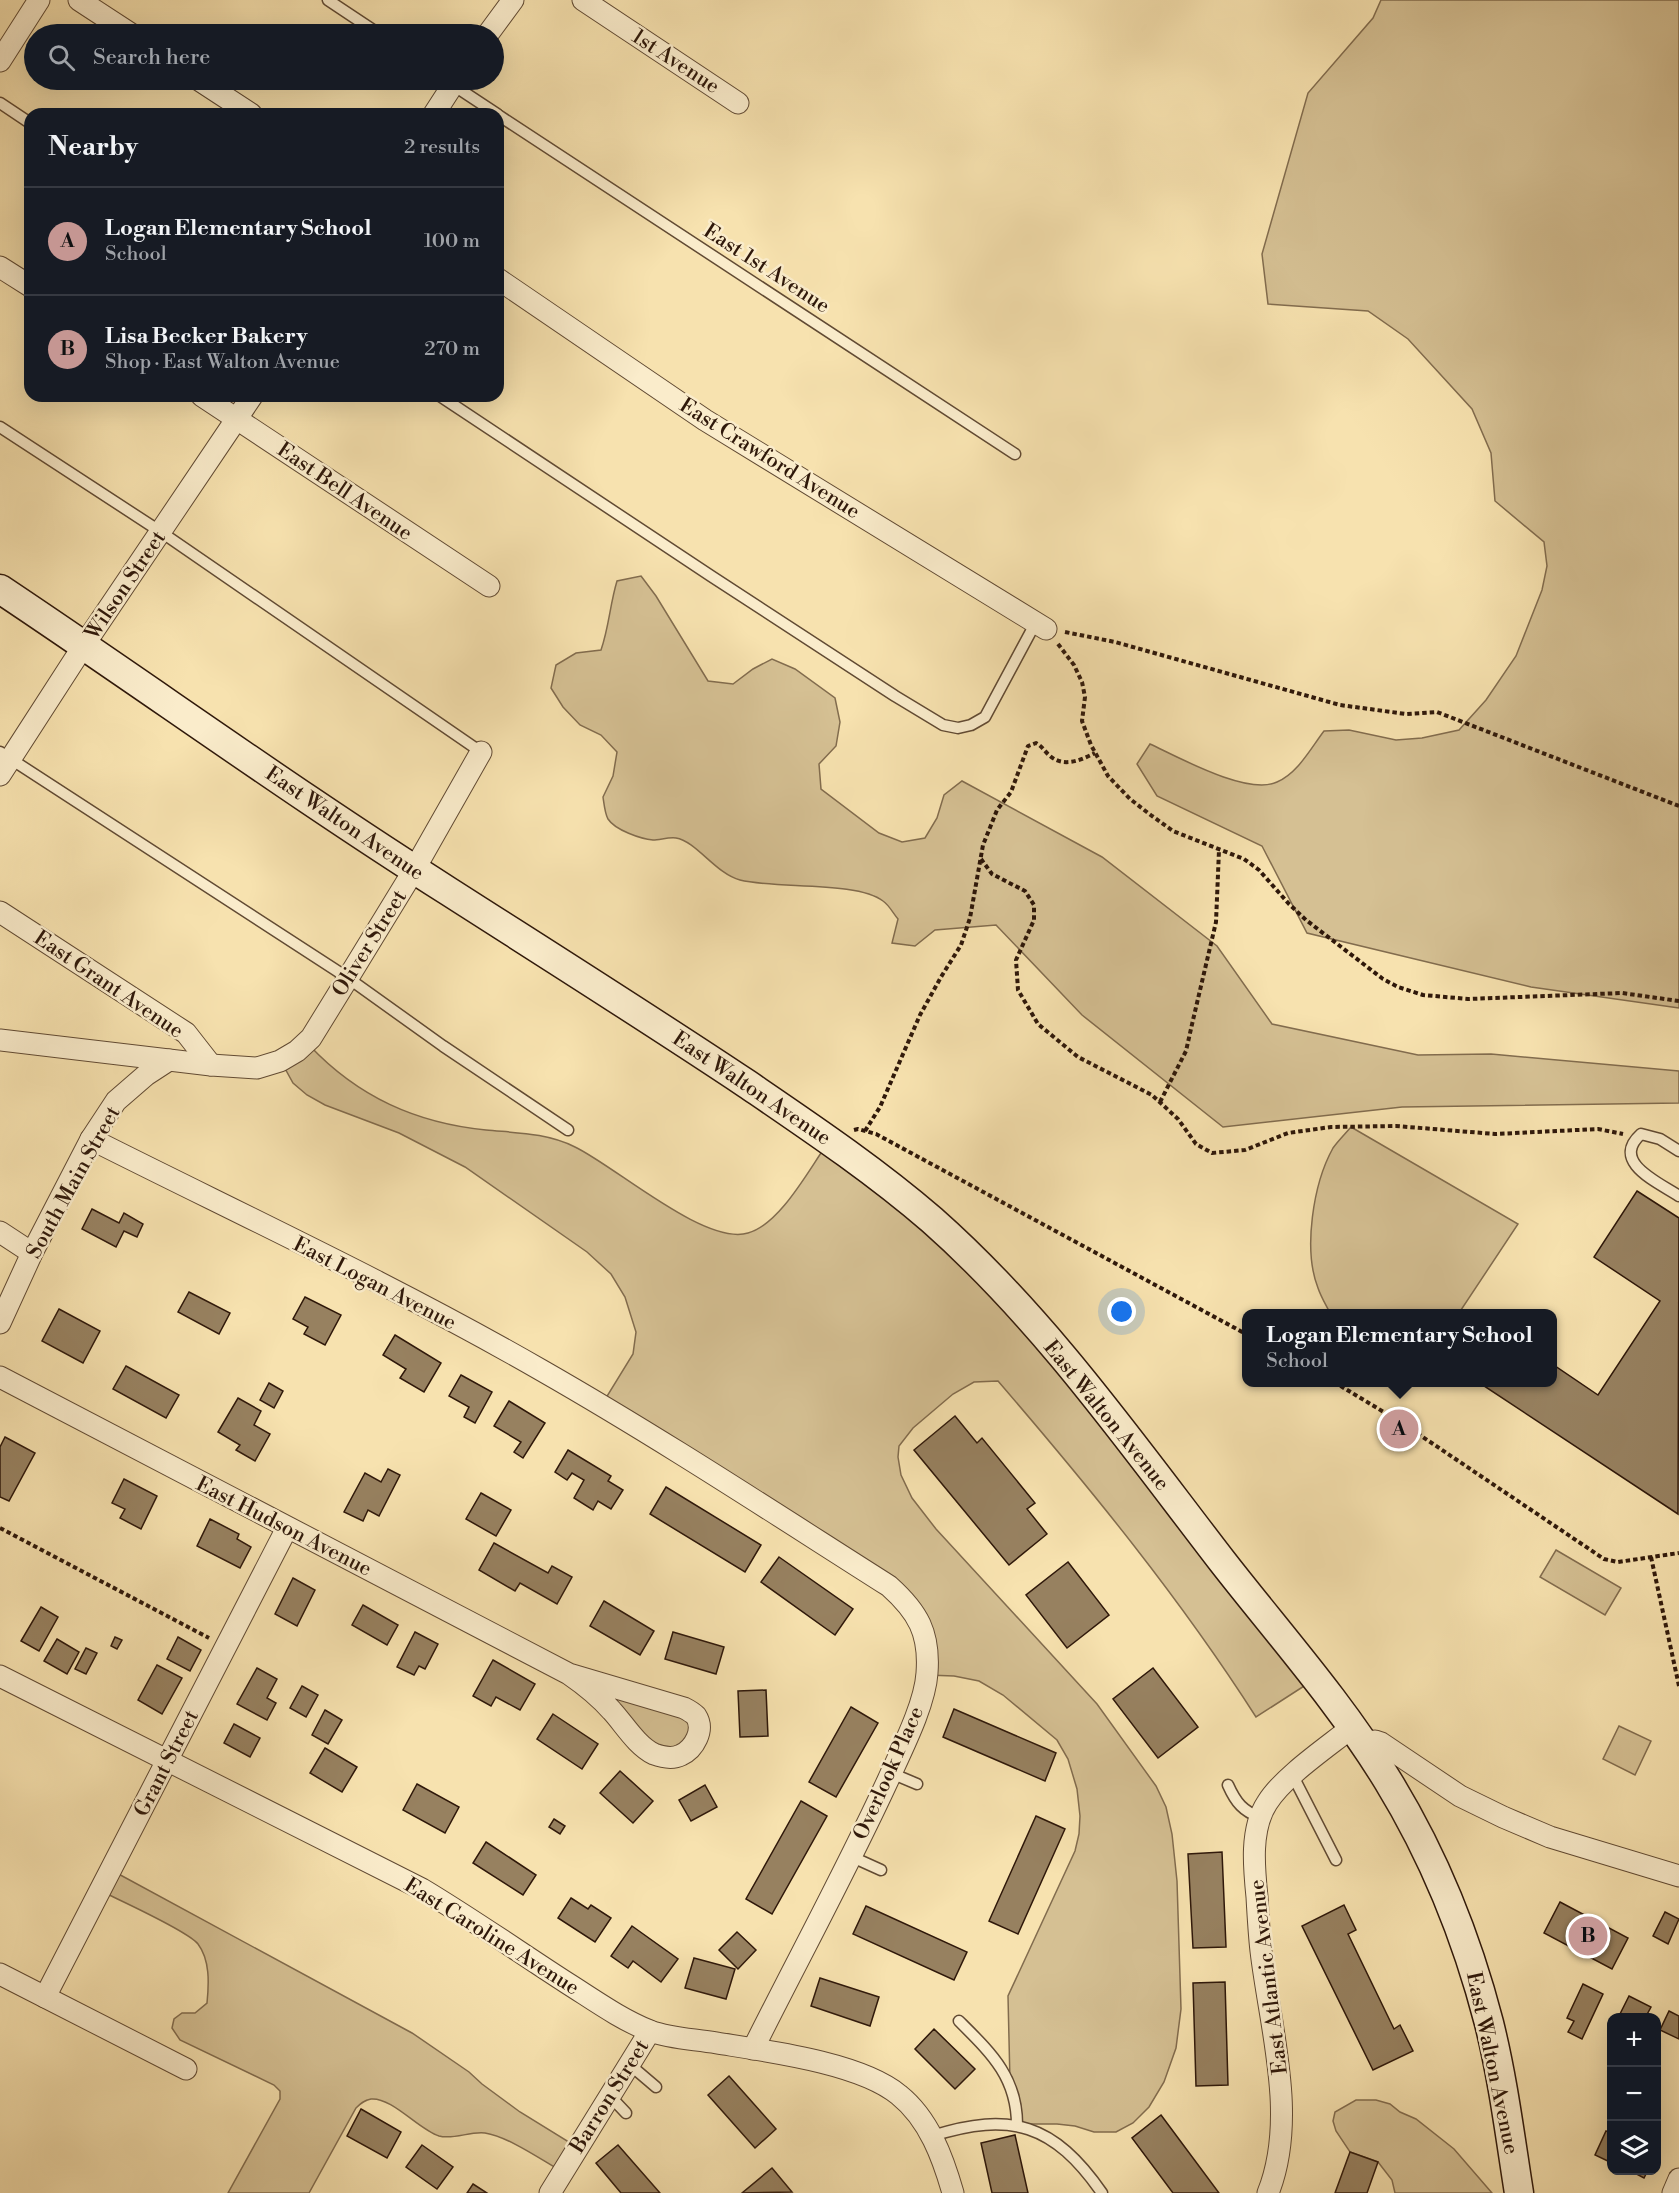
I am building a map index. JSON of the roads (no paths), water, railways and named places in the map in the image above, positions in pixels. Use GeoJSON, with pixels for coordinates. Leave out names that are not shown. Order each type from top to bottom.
{"type":"FeatureCollection","features":[{"type":"Feature","properties":{"kind":"main road","name":"East Walton Avenue"},"geometry":{"type":"LineString","coordinates":[[0,589],[414,870],[677,1037],[832,1142],[930,1219],[966,1252],[1097,1398],[1325,1691],[1384,1774],[1409,1817],[1451,1904],[1468,1950],[1490,2028],[1519,2193]]}},
{"type":"Feature","properties":{"kind":"street"},"geometry":{"type":"LineString","coordinates":[[0,61],[39,0]]}},
{"type":"Feature","properties":{"kind":"street"},"geometry":{"type":"LineString","coordinates":[[79,0],[116,24]]}},
{"type":"Feature","properties":{"kind":"street"},"geometry":{"type":"LineString","coordinates":[[495,24],[513,0]]}},
{"type":"Feature","properties":{"kind":"street","name":"1st Avenue"},"geometry":{"type":"LineString","coordinates":[[583,0],[738,103]]}},
{"type":"Feature","properties":{"kind":"street"},"geometry":{"type":"LineString","coordinates":[[214,90],[242,108]]}},
{"type":"Feature","properties":{"kind":"street"},"geometry":{"type":"LineString","coordinates":[[437,108],[446,90]]}},
{"type":"Feature","properties":{"kind":"street"},"geometry":{"type":"LineString","coordinates":[[0,267],[24,282]]}},
{"type":"Feature","properties":{"kind":"street","name":"East Crawford Avenue"},"geometry":{"type":"LineString","coordinates":[[504,283],[705,420],[1041,626]]}},
{"type":"Feature","properties":{"kind":"street","name":"East Bell Avenue"},"geometry":{"type":"LineString","coordinates":[[211,402],[489,586]]}},
{"type":"Feature","properties":{"kind":"street","name":"Wilson Street"},"geometry":{"type":"LineString","coordinates":[[4,762],[248,402]]}},
{"type":"Feature","properties":{"kind":"street","name":"Oliver Street"},"geometry":{"type":"LineString","coordinates":[[0,1040],[211,1065],[257,1068],[280,1061],[297,1051],[311,1038],[348,978],[414,870],[481,752]]}},
{"type":"Feature","properties":{"kind":"street","name":"East Grant Avenue"},"geometry":{"type":"LineString","coordinates":[[0,912],[186,1033],[211,1065]]}},
{"type":"Feature","properties":{"kind":"street","name":"South Main Street"},"geometry":{"type":"LineString","coordinates":[[0,1323],[32,1253],[91,1139],[116,1101],[146,1075],[169,1060]]}},
{"type":"Feature","properties":{"kind":"street","name":"East Logan Avenue"},"geometry":{"type":"LineString","coordinates":[[91,1139],[457,1324],[653,1436]]}},
{"type":"Feature","properties":{"kind":"street"},"geometry":{"type":"LineString","coordinates":[[0,1232],[32,1253]]}},
{"type":"Feature","properties":{"kind":"street","name":"East Hudson Avenue"},"geometry":{"type":"LineString","coordinates":[[0,1377],[569,1674],[592,1690],[653,1754],[668,1758],[680,1756],[691,1748],[698,1737],[700,1727],[696,1716],[684,1708],[569,1674]]}},
{"type":"Feature","properties":{"kind":"street","name":"Overlook Place"},"geometry":{"type":"LineString","coordinates":[[653,1436],[889,1586],[917,1616],[927,1652],[927,1676],[908,1736],[753,2049]]}},
{"type":"Feature","properties":{"kind":"street","name":"Grant Street"},"geometry":{"type":"LineString","coordinates":[[45,1997],[287,1528]]}},
{"type":"Feature","properties":{"kind":"street","name":"East Caroline Avenue"},"geometry":{"type":"LineString","coordinates":[[0,1676],[422,1889],[467,1915],[614,2013],[650,2031],[826,2064],[881,2082],[901,2096],[932,2136],[941,2154],[953,2193]]}},
{"type":"Feature","properties":{"kind":"street"},"geometry":{"type":"LineString","coordinates":[[1357,1736],[1381,1743],[1460,1796],[1550,1837],[1679,1876]]}},
{"type":"Feature","properties":{"kind":"street","name":"East Atlantic Avenue"},"geometry":{"type":"LineString","coordinates":[[1268,2193],[1274,2179],[1279,2144],[1280,2072],[1261,1951],[1254,1869],[1257,1832],[1266,1804],[1293,1776],[1357,1736]]}},
{"type":"Feature","properties":{"kind":"street"},"geometry":{"type":"LineString","coordinates":[[0,1974],[186,2069]]}},
{"type":"Feature","properties":{"kind":"street","name":"Barron Street"},"geometry":{"type":"LineString","coordinates":[[550,2193],[650,2031]]}},
{"type":"Feature","properties":{"kind":"street"},"geometry":{"type":"LineString","coordinates":[[1673,2193],[1679,2179]]}},
{"type":"Feature","properties":{"kind":"lane"},"geometry":{"type":"LineString","coordinates":[[328,0],[364,24]]}},
{"type":"Feature","properties":{"kind":"lane","name":"East 1st Avenue"},"geometry":{"type":"LineString","coordinates":[[464,90],[489,108]]}},
{"type":"Feature","properties":{"kind":"lane"},"geometry":{"type":"LineString","coordinates":[[0,103],[24,119]]}},
{"type":"Feature","properties":{"kind":"lane","name":"East 1st Avenue"},"geometry":{"type":"LineString","coordinates":[[504,119],[1015,454]]}},
{"type":"Feature","properties":{"kind":"lane"},"geometry":{"type":"LineString","coordinates":[[449,402],[895,696],[944,725],[958,728],[971,725],[985,717],[1041,626]]}},
{"type":"Feature","properties":{"kind":"lane"},"geometry":{"type":"LineString","coordinates":[[0,427],[161,532],[481,752]]}},
{"type":"Feature","properties":{"kind":"lane"},"geometry":{"type":"LineString","coordinates":[[4,762],[348,978],[442,1046],[568,1130]]}},
{"type":"Feature","properties":{"kind":"lane"},"geometry":{"type":"LineString","coordinates":[[1679,1151],[1660,1138],[1641,1134],[1630,1148],[1630,1156],[1635,1165],[1679,1196]]}},
{"type":"Feature","properties":{"kind":"lane"},"geometry":{"type":"LineString","coordinates":[[891,1773],[917,1784]]}},
{"type":"Feature","properties":{"kind":"lane"},"geometry":{"type":"LineString","coordinates":[[1293,1776],[1336,1860]]}},
{"type":"Feature","properties":{"kind":"lane"},"geometry":{"type":"LineString","coordinates":[[1228,1785],[1239,1806],[1261,1818]]}},
{"type":"Feature","properties":{"kind":"lane"},"geometry":{"type":"LineString","coordinates":[[850,1856],[881,1870]]}},
{"type":"Feature","properties":{"kind":"lane"},"geometry":{"type":"LineString","coordinates":[[959,2021],[991,2054],[1010,2082],[1017,2111],[1017,2125]]}},
{"type":"Feature","properties":{"kind":"lane"},"geometry":{"type":"LineString","coordinates":[[629,2064],[656,2087]]}},
{"type":"Feature","properties":{"kind":"lane"},"geometry":{"type":"LineString","coordinates":[[609,2095],[626,2113]]}},
{"type":"Feature","properties":{"kind":"lane"},"geometry":{"type":"LineString","coordinates":[[932,2136],[970,2126],[1017,2125],[1034,2130],[1067,2152],[1102,2193]]}},
{"type":"Feature","properties":{"kind":"place","name":"Logan Elementary School"},"geometry":{"type":"Point","coordinates":[1399,1429]}},
{"type":"Feature","properties":{"kind":"place","name":"Lisa Becker Bakery"},"geometry":{"type":"Point","coordinates":[1588,1936]}}]}
